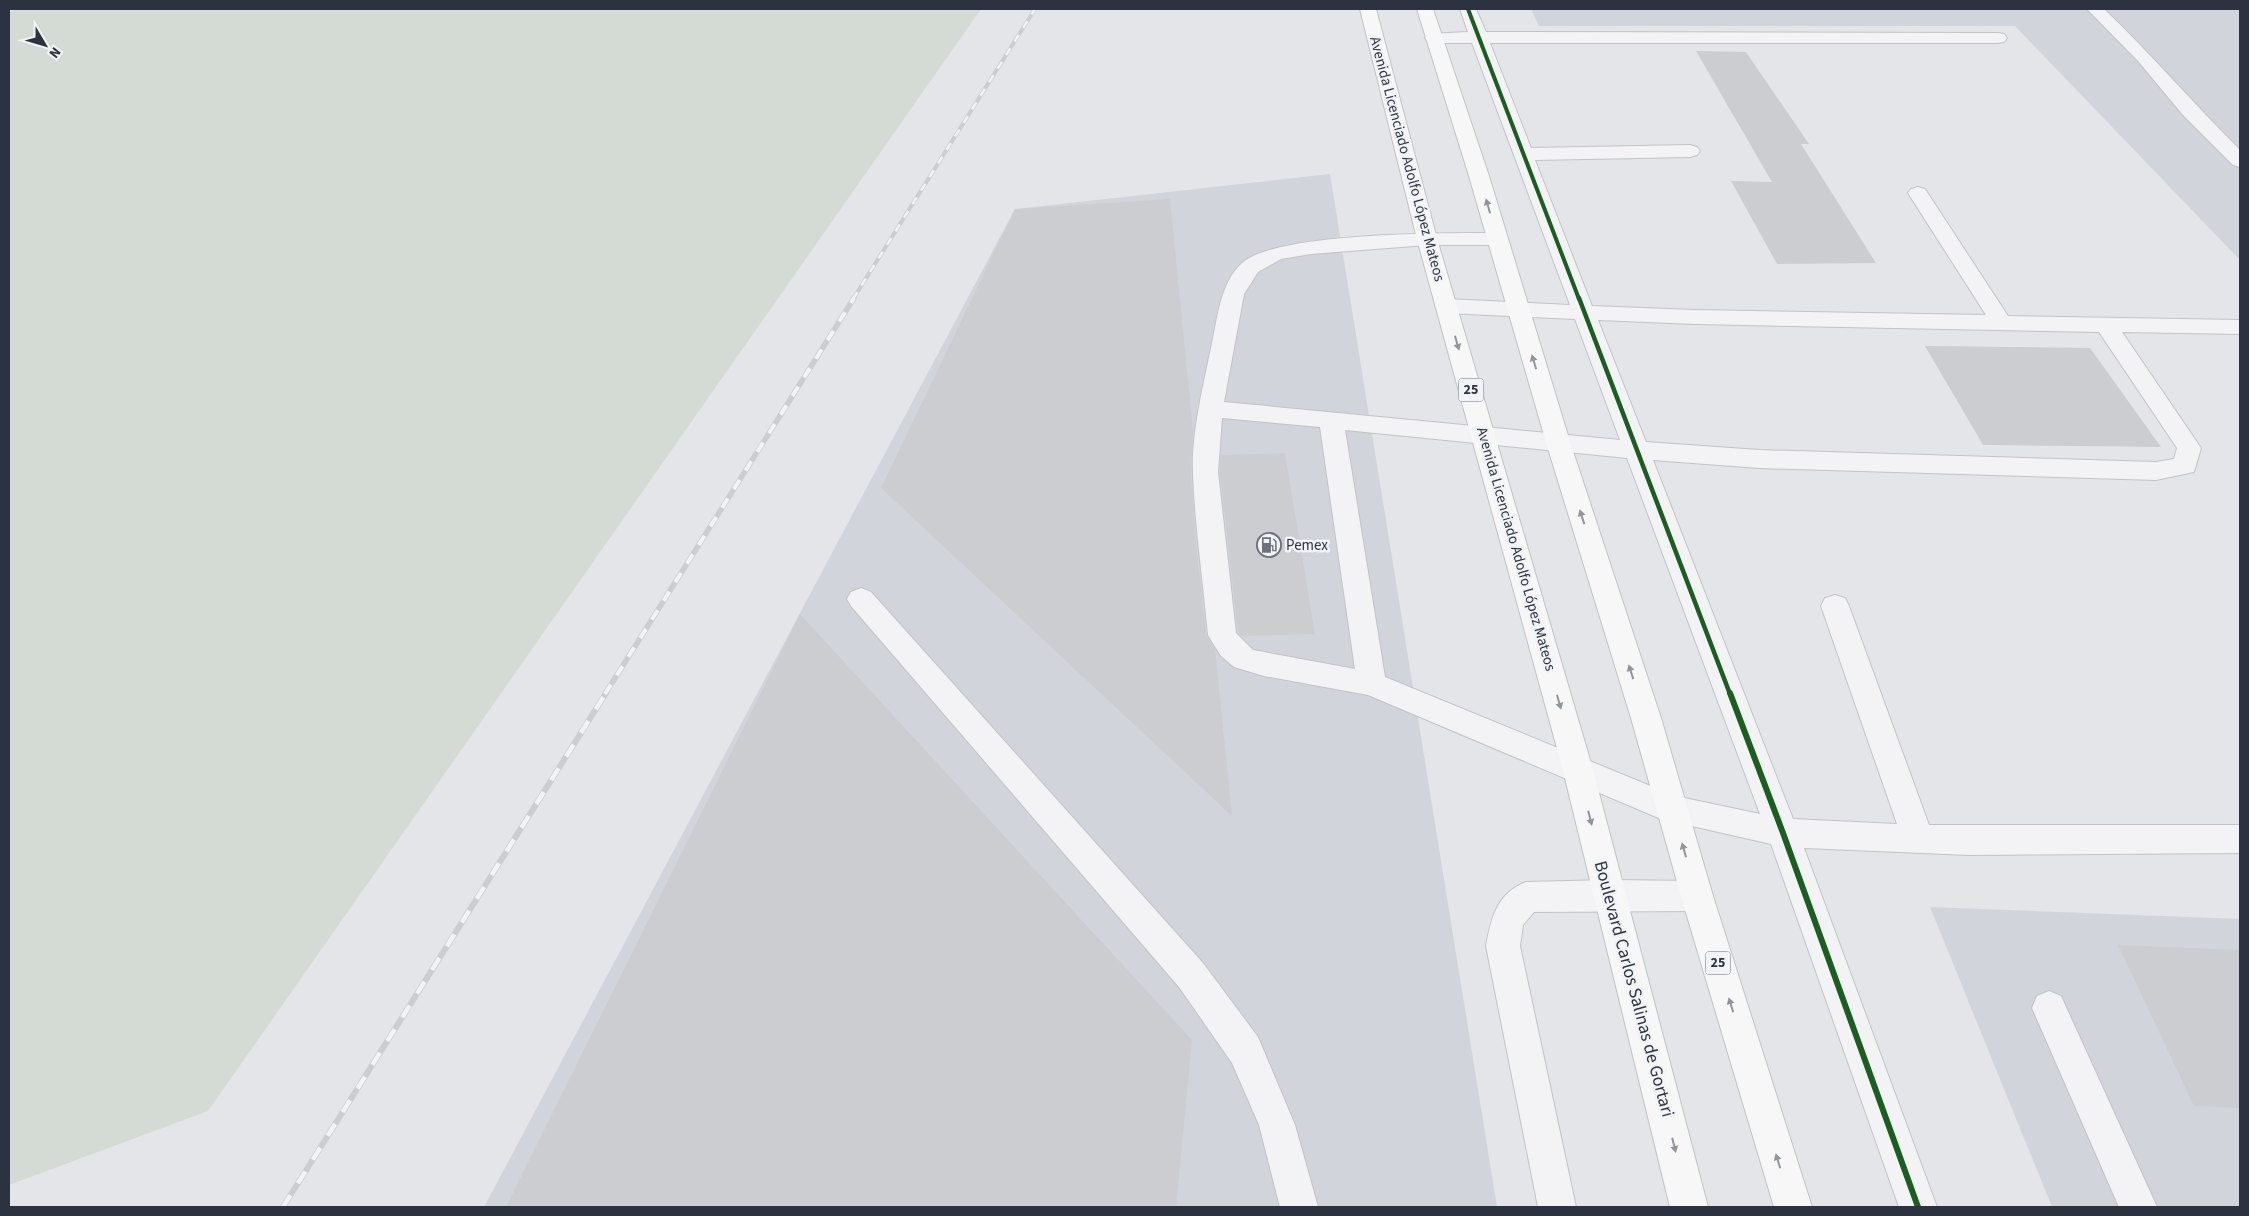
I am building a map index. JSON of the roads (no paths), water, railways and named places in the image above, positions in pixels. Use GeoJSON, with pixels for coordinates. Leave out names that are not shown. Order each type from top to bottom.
{"type":"FeatureCollection","features":[{"type":"Feature","properties":{"kind":"main road","name":"Avenida Licenciado Adolfo López Mateos"},"geometry":{"type":"LineString","coordinates":[[1368,9],[1427,239],[1578,770]]}},
{"type":"Feature","properties":{"kind":"main road","name":"25"},"geometry":{"type":"LineString","coordinates":[[1425,9],[1498,239],[1558,442],[1646,718],[1697,896],[1793,1207]]}},
{"type":"Feature","properties":{"kind":"main road","name":"Boulevard Carlos Salinas de Gortari"},"geometry":{"type":"LineString","coordinates":[[1578,770],[1690,1207]]}},
{"type":"Feature","properties":{"kind":"street"},"geometry":{"type":"LineString","coordinates":[[1468,9],[1783,833],[1918,1207]]}},
{"type":"Feature","properties":{"kind":"street"},"geometry":{"type":"LineString","coordinates":[[2095,9],[2144,57],[2190,110],[2240,162]]}},
{"type":"Feature","properties":{"kind":"street"},"geometry":{"type":"LineString","coordinates":[[1434,38],[1998,38]]}},
{"type":"Feature","properties":{"kind":"street"},"geometry":{"type":"LineString","coordinates":[[1524,154],[1690,151]]}},
{"type":"Feature","properties":{"kind":"street"},"geometry":{"type":"LineString","coordinates":[[1918,193],[2002,323]]}},
{"type":"Feature","properties":{"kind":"street"},"geometry":{"type":"LineString","coordinates":[[1498,239],[1427,239],[1311,248],[1276,254],[1250,268],[1233,294],[1211,409],[1205,472],[1222,635],[1244,659],[1264,665],[1372,684],[1672,810],[1783,833],[1969,841],[2240,839]]}},
{"type":"Feature","properties":{"kind":"street"},"geometry":{"type":"LineString","coordinates":[[1446,306],[1695,317],[2240,328]]}},
{"type":"Feature","properties":{"kind":"street"},"geometry":{"type":"LineString","coordinates":[[1211,409],[1637,450],[1788,460],[2156,470],[2185,466],[2190,448],[2106,325]]}},
{"type":"Feature","properties":{"kind":"street"},"geometry":{"type":"LineString","coordinates":[[1331,420],[1372,684]]}},
{"type":"Feature","properties":{"kind":"street"},"geometry":{"type":"LineString","coordinates":[[861,599],[1191,975],[1218,1012],[1245,1050],[1277,1125],[1299,1207]]}},
{"type":"Feature","properties":{"kind":"street"},"geometry":{"type":"LineString","coordinates":[[1834,606],[1918,839]]}},
{"type":"Feature","properties":{"kind":"street"},"geometry":{"type":"LineString","coordinates":[[1557,1207],[1503,946],[1507,919],[1526,897],[1609,895],[1697,896]]}},
{"type":"Feature","properties":{"kind":"street"},"geometry":{"type":"LineString","coordinates":[[2049,1008],[2138,1207]]}},
{"type":"Feature","properties":{"kind":"railway"},"geometry":{"type":"LineString","coordinates":[[853,299],[1035,9]]}},
{"type":"Feature","properties":{"kind":"railway"},"geometry":{"type":"LineString","coordinates":[[605,694],[854,298]]}},
{"type":"Feature","properties":{"kind":"railway"},"geometry":{"type":"LineString","coordinates":[[283,1207],[606,693]]}},
{"type":"Feature","properties":{"kind":"place","name":"Pemex"},"geometry":{"type":"Point","coordinates":[1269,545]}}]}
